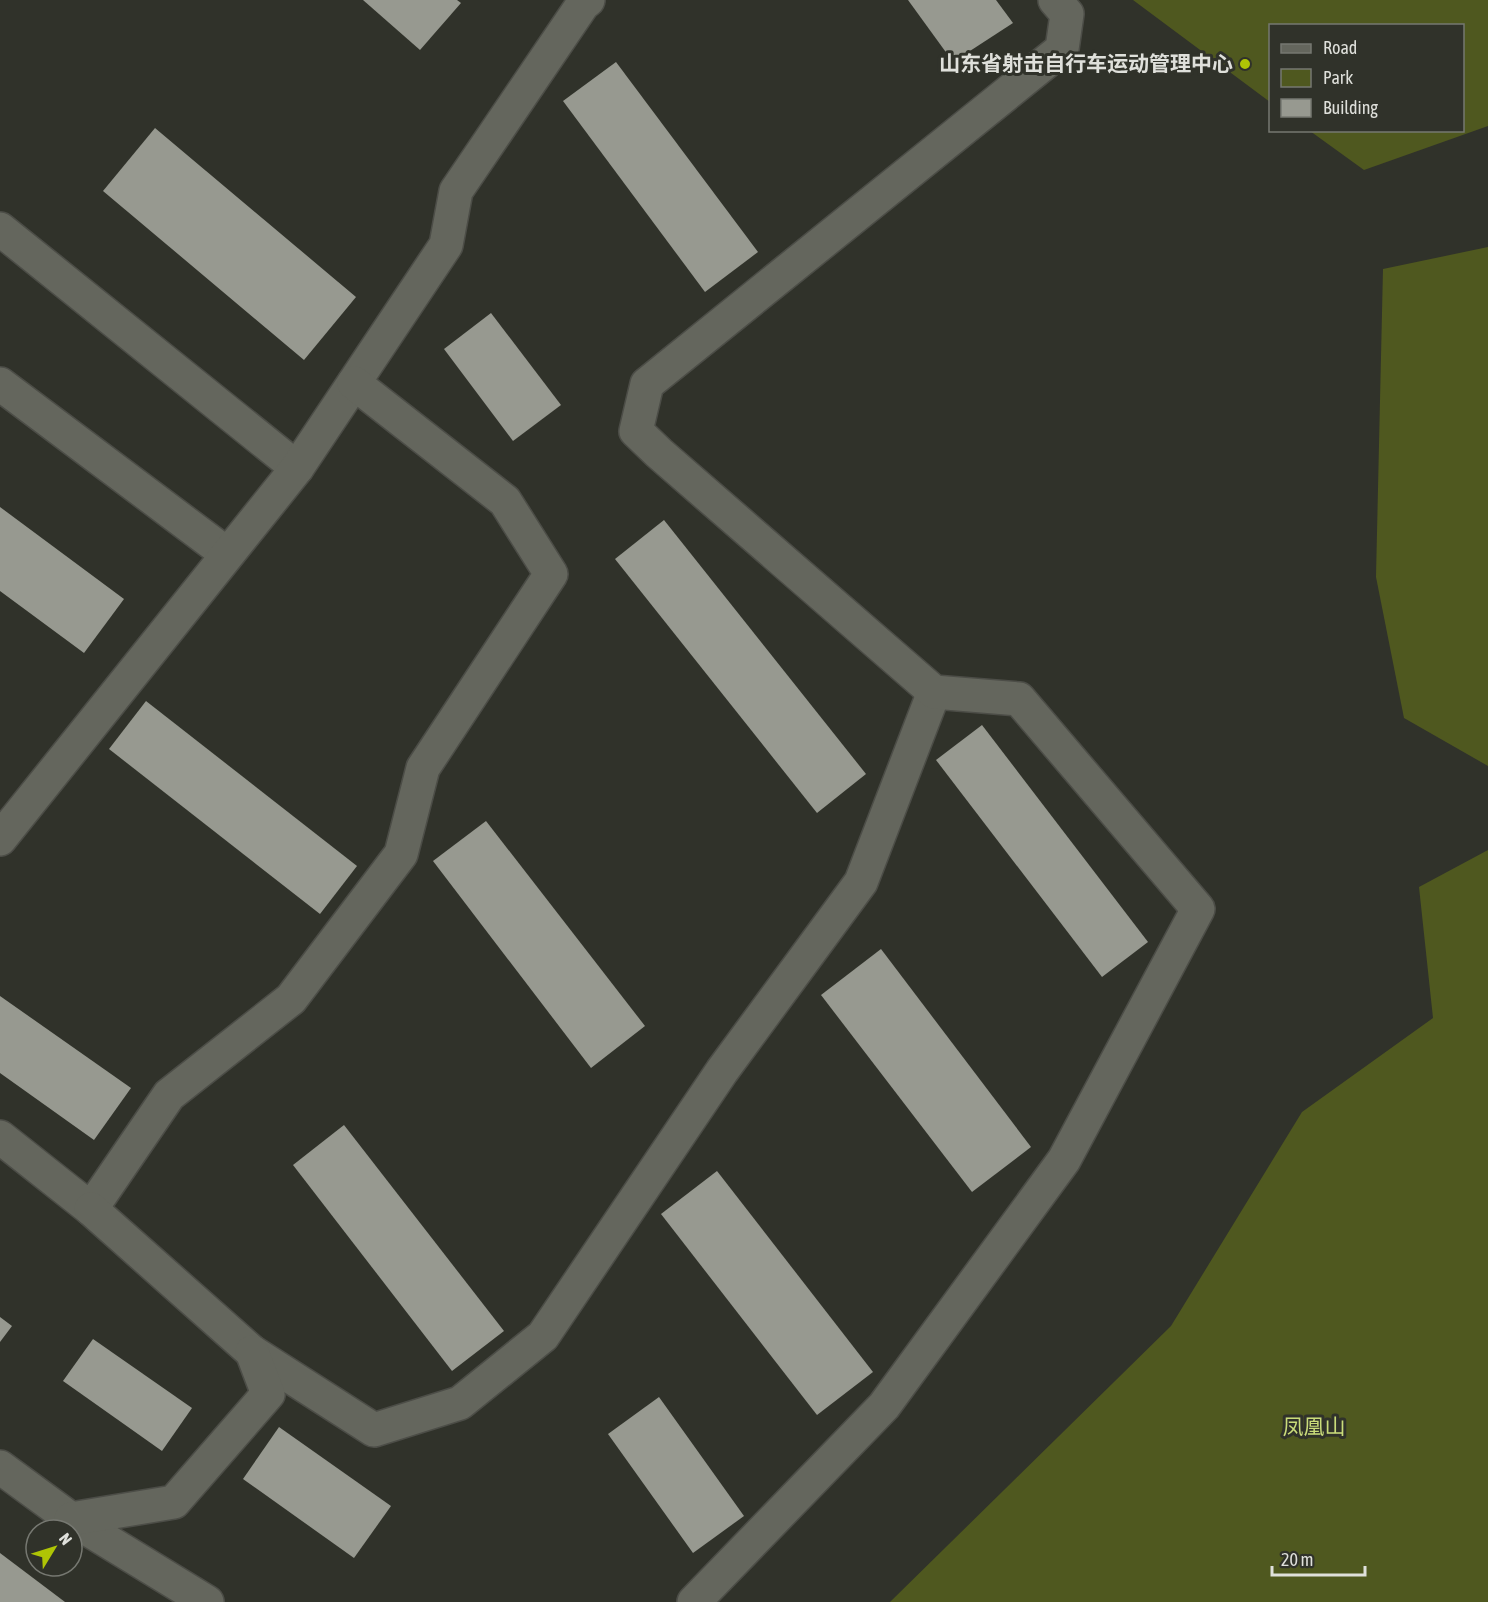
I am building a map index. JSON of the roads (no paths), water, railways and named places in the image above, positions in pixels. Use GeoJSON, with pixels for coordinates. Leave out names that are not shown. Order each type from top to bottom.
{"type":"FeatureCollection","features":[{"type":"Feature","properties":{"kind":"street"},"geometry":{"type":"LineString","coordinates":[[0,839],[297,468],[446,245],[456,191],[583,4],[588,0]]}},
{"type":"Feature","properties":{"kind":"street"},"geometry":{"type":"LineString","coordinates":[[694,1602],[884,1406],[1009,1236],[1064,1160],[1198,909],[1019,699],[934,692],[658,453],[636,431],[647,384],[1062,49],[1067,14],[1055,0]]}},
{"type":"Feature","properties":{"kind":"street"},"geometry":{"type":"LineString","coordinates":[[0,229],[297,468]]}},
{"type":"Feature","properties":{"kind":"street"},"geometry":{"type":"LineString","coordinates":[[91,1209],[169,1095],[291,999],[401,854],[423,768],[551,574],[505,501],[354,383]]}},
{"type":"Feature","properties":{"kind":"street"},"geometry":{"type":"LineString","coordinates":[[0,384],[227,554]]}},
{"type":"Feature","properties":{"kind":"street"},"geometry":{"type":"LineString","coordinates":[[0,1137],[91,1209],[252,1352],[374,1430],[460,1403],[543,1336],[722,1071],[861,882],[934,692]]}},
{"type":"Feature","properties":{"kind":"street"},"geometry":{"type":"LineString","coordinates":[[77,1518],[174,1502],[268,1394],[252,1352]]}},
{"type":"Feature","properties":{"kind":"street"},"geometry":{"type":"LineString","coordinates":[[0,1467],[70,1518]]}},
{"type":"Feature","properties":{"kind":"street"},"geometry":{"type":"LineString","coordinates":[[84,1527],[207,1602]]}},
{"type":"Feature","properties":{"kind":"place","name":"山东省射击自行车运动管理中心"},"geometry":{"type":"Point","coordinates":[1245,64]}},
{"type":"Feature","properties":{"kind":"park label","name":"凤凰山"},"geometry":{"type":"Point","coordinates":[1314,1427]}}]}
